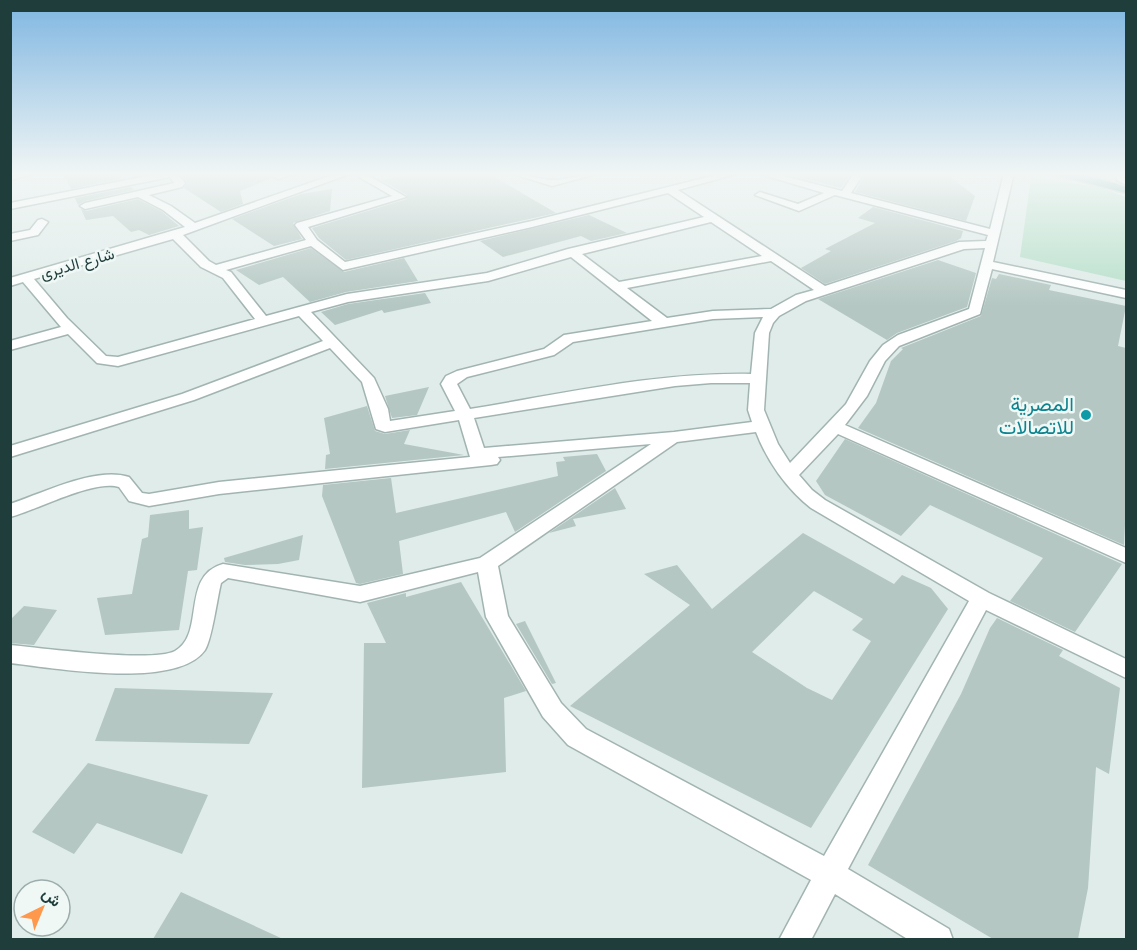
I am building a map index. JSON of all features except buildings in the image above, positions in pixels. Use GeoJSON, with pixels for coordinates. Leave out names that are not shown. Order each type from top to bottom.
{"type":"FeatureCollection","features":[{"type":"Feature","properties":{"kind":"street"},"geometry":{"type":"LineString","coordinates":[[179,217],[193,227]]}},
{"type":"Feature","properties":{"kind":"street","name":"شارع الديرى"},"geometry":{"type":"LineString","coordinates":[[10,282],[175,234],[221,217]]}},
{"type":"Feature","properties":{"kind":"street"},"geometry":{"type":"LineString","coordinates":[[327,217],[301,225],[313,242],[342,265],[349,266],[558,217]]}},
{"type":"Feature","properties":{"kind":"street"},"geometry":{"type":"LineString","coordinates":[[922,217],[993,238]]}},
{"type":"Feature","properties":{"kind":"street"},"geometry":{"type":"LineString","coordinates":[[789,475],[835,428],[859,397],[879,358],[894,344],[913,335],[951,324],[975,311],[998,217]]}},
{"type":"Feature","properties":{"kind":"street"},"geometry":{"type":"LineString","coordinates":[[26,278],[54,314],[102,360],[108,362],[118,362],[347,298],[488,277],[572,252],[713,218],[823,290]]}},
{"type":"Feature","properties":{"kind":"street"},"geometry":{"type":"LineString","coordinates":[[10,238],[34,233],[42,222]]}},
{"type":"Feature","properties":{"kind":"street"},"geometry":{"type":"LineString","coordinates":[[175,234],[205,264],[227,275],[262,321]]}},
{"type":"Feature","properties":{"kind":"street"},"geometry":{"type":"LineString","coordinates":[[993,238],[963,245],[785,304],[766,322],[762,333],[756,410],[769,444],[789,475],[818,504],[981,598],[1126,669]]}},
{"type":"Feature","properties":{"kind":"street"},"geometry":{"type":"LineString","coordinates":[[215,269],[313,242]]}},
{"type":"Feature","properties":{"kind":"street"},"geometry":{"type":"LineString","coordinates":[[572,252],[664,322]]}},
{"type":"Feature","properties":{"kind":"street"},"geometry":{"type":"LineString","coordinates":[[616,286],[775,257]]}},
{"type":"Feature","properties":{"kind":"street"},"geometry":{"type":"LineString","coordinates":[[987,264],[1126,294]]}},
{"type":"Feature","properties":{"kind":"street"},"geometry":{"type":"LineString","coordinates":[[301,310],[369,381],[380,409],[382,425],[392,427],[675,381],[711,378],[759,379]]}},
{"type":"Feature","properties":{"kind":"street"},"geometry":{"type":"LineString","coordinates":[[673,437],[477,454],[465,414],[449,384],[454,376],[549,352],[569,338],[732,313],[774,313]]}},
{"type":"Feature","properties":{"kind":"street"},"geometry":{"type":"LineString","coordinates":[[10,346],[71,329]]}},
{"type":"Feature","properties":{"kind":"street"},"geometry":{"type":"LineString","coordinates":[[10,452],[188,397],[333,342]]}},
{"type":"Feature","properties":{"kind":"street"},"geometry":{"type":"LineString","coordinates":[[10,511],[103,480],[121,480],[136,497],[149,500],[241,485],[464,463],[761,426]]}},
{"type":"Feature","properties":{"kind":"street"},"geometry":{"type":"LineString","coordinates":[[835,428],[1126,556]]}},
{"type":"Feature","properties":{"kind":"street"},"geometry":{"type":"LineString","coordinates":[[10,654],[99,663],[172,662],[189,653],[196,645],[211,580],[223,571],[347,594],[360,594],[487,563],[673,437]]}},
{"type":"Feature","properties":{"kind":"street"},"geometry":{"type":"LineString","coordinates":[[487,563],[498,617],[552,710],[577,737],[829,874],[938,939]]}},
{"type":"Feature","properties":{"kind":"street"},"geometry":{"type":"LineString","coordinates":[[794,939],[981,598]]}},
{"type":"Feature","properties":{"kind":"green space"},"geometry":{"type":"Polygon","coordinates":[[[1026,217],[1126,217],[1126,281],[1020,257],[1026,217]]]}},
{"type":"Feature","properties":{"kind":"place","name":"المصرية للاتصالات"},"geometry":{"type":"Point","coordinates":[1086,415]}}]}
